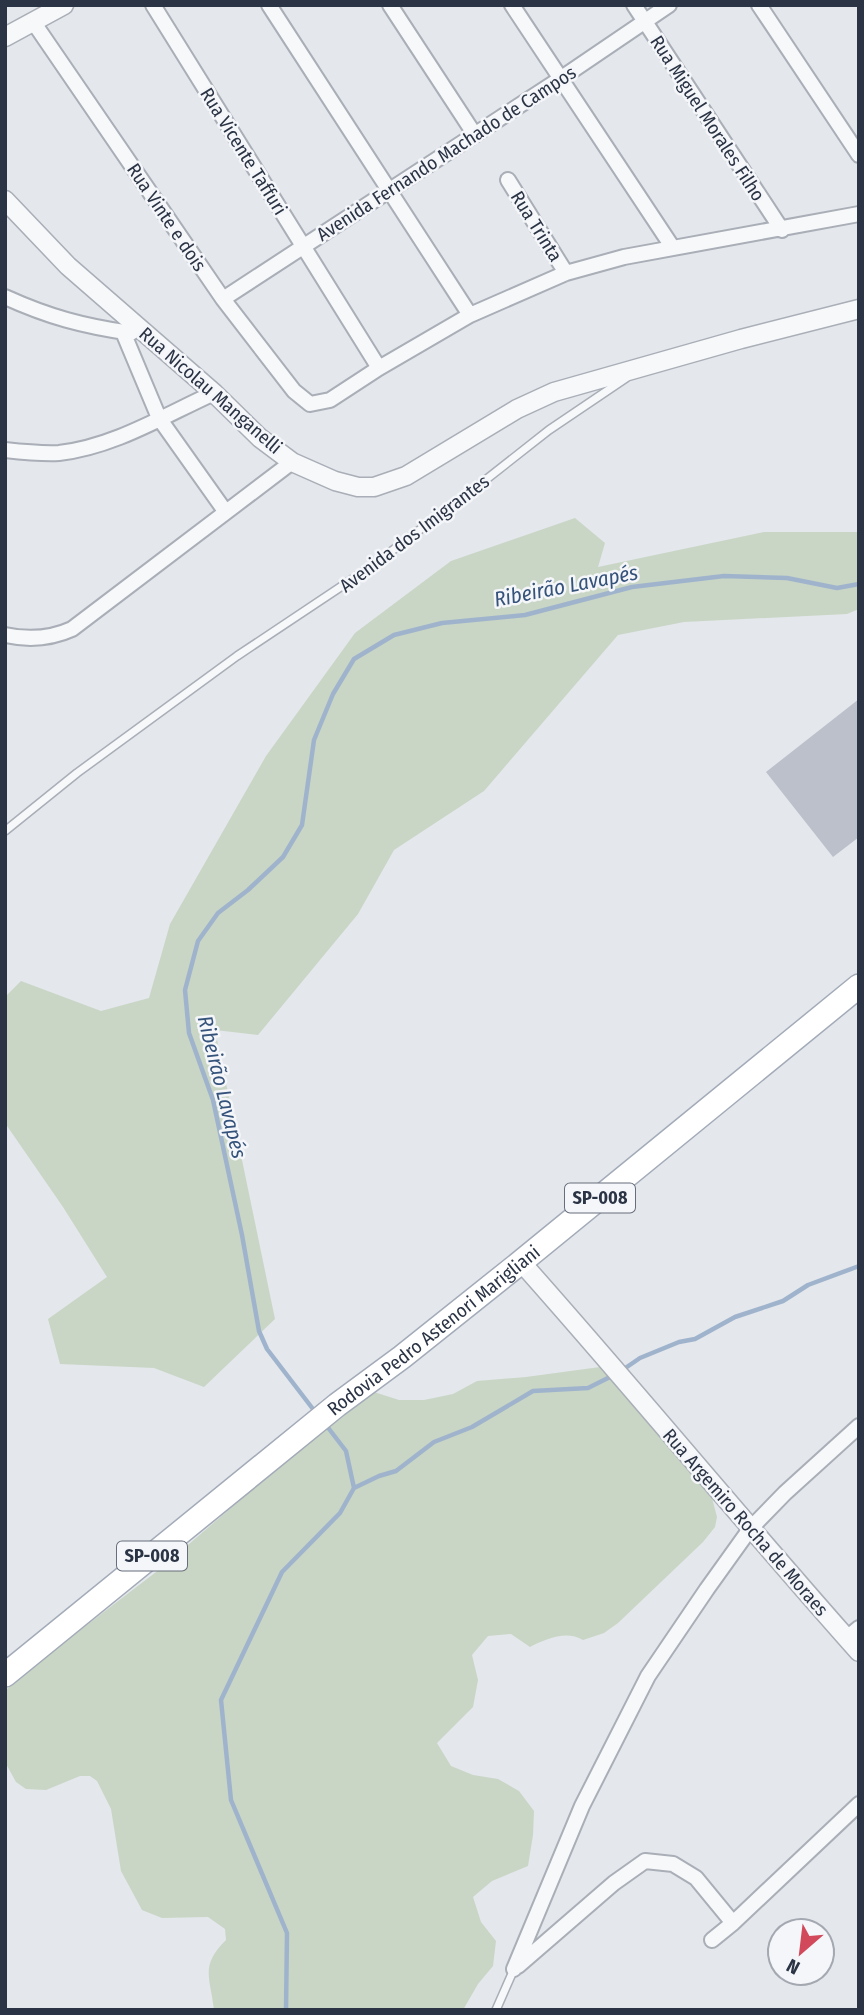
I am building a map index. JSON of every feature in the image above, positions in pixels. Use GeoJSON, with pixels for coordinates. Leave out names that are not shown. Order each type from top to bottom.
{"type":"FeatureCollection","features":[{"type":"Feature","properties":{"kind":"main road","name":"Rodovia Pedro Astenori Marigliani"},"geometry":{"type":"LineString","coordinates":[[5,1675],[337,1405],[521,1262],[859,986]]}},
{"type":"Feature","properties":{"kind":"street"},"geometry":{"type":"LineString","coordinates":[[5,37],[64,5]]}},
{"type":"Feature","properties":{"kind":"street","name":"Rua Vicente Taffuri"},"geometry":{"type":"LineString","coordinates":[[153,5],[379,368]]}},
{"type":"Feature","properties":{"kind":"street"},"geometry":{"type":"LineString","coordinates":[[269,5],[470,315]]}},
{"type":"Feature","properties":{"kind":"street"},"geometry":{"type":"LineString","coordinates":[[390,5],[475,135]]}},
{"type":"Feature","properties":{"kind":"street"},"geometry":{"type":"LineString","coordinates":[[512,5],[673,248]]}},
{"type":"Feature","properties":{"kind":"street","name":"Rua Miguel Morales Filho"},"geometry":{"type":"LineString","coordinates":[[634,5],[782,230]]}},
{"type":"Feature","properties":{"kind":"street","name":"Avenida Fernando Machado de Campos"},"geometry":{"type":"LineString","coordinates":[[223,299],[669,5]]}},
{"type":"Feature","properties":{"kind":"street"},"geometry":{"type":"LineString","coordinates":[[759,5],[859,155]]}},
{"type":"Feature","properties":{"kind":"street","name":"Rua Vinte e dois"},"geometry":{"type":"LineString","coordinates":[[34,23],[223,299],[294,391],[310,404],[330,400],[379,368]]}},
{"type":"Feature","properties":{"kind":"street","name":"Rua Trinta"},"geometry":{"type":"LineString","coordinates":[[508,180],[566,273]]}},
{"type":"Feature","properties":{"kind":"street","name":"Rua Nicolau Manganelli"},"geometry":{"type":"LineString","coordinates":[[5,200],[68,266],[214,393],[260,438],[292,462],[335,481],[358,487],[374,487],[391,482],[425,466],[517,410],[554,392],[642,367]]}},
{"type":"Feature","properties":{"kind":"street"},"geometry":{"type":"LineString","coordinates":[[379,368],[470,315],[537,283],[566,273],[624,257],[859,214]]}},
{"type":"Feature","properties":{"kind":"street"},"geometry":{"type":"LineString","coordinates":[[5,297],[42,314],[75,323],[148,335]]}},
{"type":"Feature","properties":{"kind":"street","name":"Avenida dos Imigrantes"},"geometry":{"type":"LineString","coordinates":[[642,367],[859,309]]}},
{"type":"Feature","properties":{"kind":"street"},"geometry":{"type":"LineString","coordinates":[[123,331],[159,418],[225,512]]}},
{"type":"Feature","properties":{"kind":"street"},"geometry":{"type":"LineString","coordinates":[[5,450],[60,453],[127,434],[214,393]]}},
{"type":"Feature","properties":{"kind":"street"},"geometry":{"type":"LineString","coordinates":[[5,635],[40,639],[72,629],[292,462]]}},
{"type":"Feature","properties":{"kind":"street","name":"Rua Argemiro Rocha de Moraes"},"geometry":{"type":"LineString","coordinates":[[521,1262],[610,1362],[750,1529],[855,1639]]}},
{"type":"Feature","properties":{"kind":"street"},"geometry":{"type":"LineString","coordinates":[[514,1969],[582,1806],[648,1676],[750,1529],[785,1493],[859,1426]]}},
{"type":"Feature","properties":{"kind":"street"},"geometry":{"type":"LineString","coordinates":[[712,1940],[859,1804]]}},
{"type":"Feature","properties":{"kind":"street"},"geometry":{"type":"LineString","coordinates":[[514,1969],[614,1883],[645,1861],[673,1864],[696,1878],[733,1923]]}},
{"type":"Feature","properties":{"kind":"lane","name":"Avenida dos Imigrantes"},"geometry":{"type":"LineString","coordinates":[[5,831],[77,774],[237,656],[369,568],[549,430],[642,367]]}},
{"type":"Feature","properties":{"kind":"lane"},"geometry":{"type":"LineString","coordinates":[[496,2010],[514,1969]]}},
{"type":"Feature","properties":{"kind":"green space"},"geometry":{"type":"Polygon","coordinates":[[[575,518],[605,543],[598,567],[764,532],[859,532],[859,609],[847,614],[684,622],[618,635],[484,791],[394,850],[358,914],[258,1035],[215,1030],[275,1319],[204,1387],[154,1368],[60,1364],[48,1319],[107,1277],[5,1123],[5,997],[21,981],[101,1011],[149,998],[170,924],[266,756],[355,633],[451,561],[575,518]]]}},
{"type":"Feature","properties":{"kind":"green space"},"geometry":{"type":"Polygon","coordinates":[[[600,1367],[697,1476],[712,1498],[717,1517],[715,1527],[703,1542],[618,1623],[604,1633],[583,1640],[570,1636],[556,1637],[530,1647],[511,1634],[488,1636],[472,1655],[478,1680],[473,1707],[437,1743],[451,1766],[473,1775],[498,1779],[519,1791],[534,1811],[528,1866],[492,1881],[473,1897],[481,1922],[496,1941],[493,1966],[478,1984],[463,2010],[214,2010],[209,1972],[213,1957],[226,1940],[225,1929],[208,1917],[162,1918],[142,1910],[121,1871],[111,1809],[97,1781],[90,1776],[80,1776],[46,1790],[26,1789],[16,1782],[5,1762],[5,1691],[24,1673],[160,1569],[268,1476],[374,1392],[399,1400],[424,1400],[453,1394],[477,1381],[600,1367]]]}},
{"type":"Feature","properties":{"kind":"building"},"geometry":{"type":"Polygon","coordinates":[[[859,699],[859,837],[833,857],[766,772],[859,699]]]}},
{"type":"Feature","properties":{"kind":"waterway","name":"Ribeirão Lavapés"},"geometry":{"type":"LineString","coordinates":[[316,1413],[267,1349],[259,1331],[213,1100],[189,1033],[185,990],[198,941],[218,913],[248,890],[283,857],[302,825],[314,740],[333,694],[354,659],[394,635],[442,623],[525,615],[632,587],[724,576],[787,578],[837,588],[859,584]]}},
{"type":"Feature","properties":{"kind":"waterway"},"geometry":{"type":"LineString","coordinates":[[621,1371],[640,1358],[679,1342],[695,1339],[735,1317],[783,1301],[808,1285],[859,1266]]}},
{"type":"Feature","properties":{"kind":"waterway"},"geometry":{"type":"LineString","coordinates":[[354,1488],[396,1471],[434,1442],[472,1427],[533,1391],[588,1388],[614,1375]]}},
{"type":"Feature","properties":{"kind":"waterway","name":"Ribeirão Lavapés"},"geometry":{"type":"LineString","coordinates":[[286,2010],[287,1933],[231,1800],[221,1700],[282,1572],[340,1513],[354,1488],[346,1451],[326,1425]]}}]}
